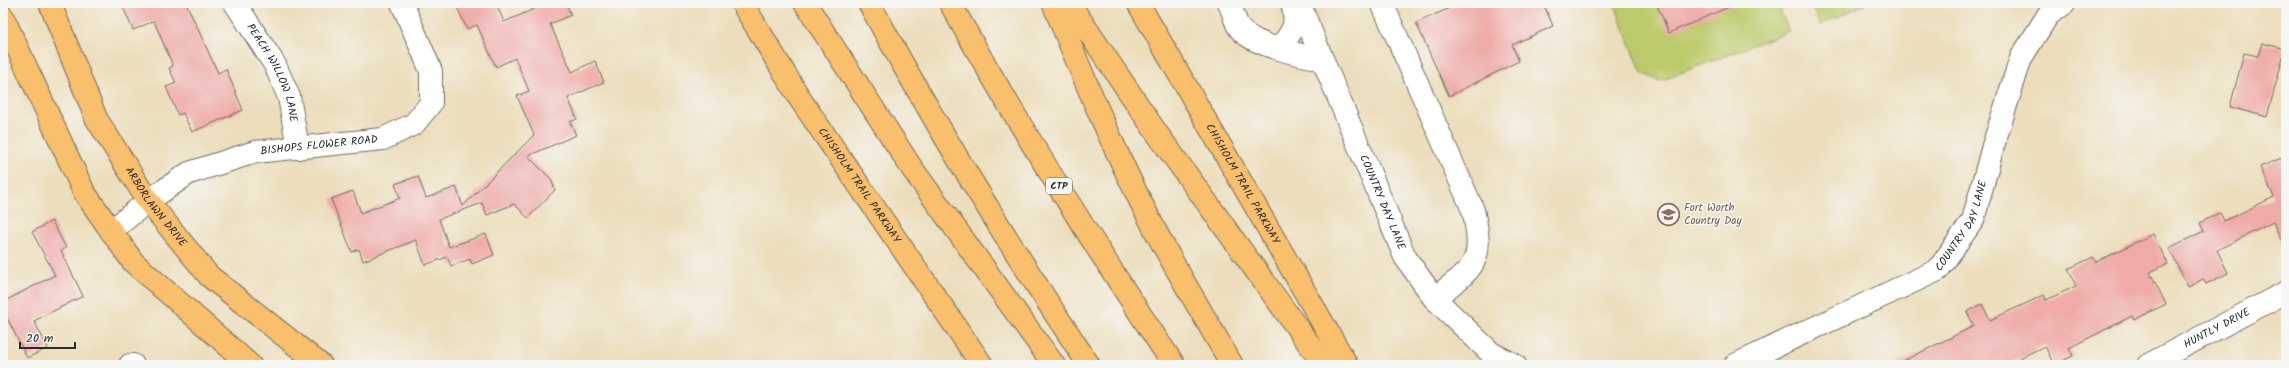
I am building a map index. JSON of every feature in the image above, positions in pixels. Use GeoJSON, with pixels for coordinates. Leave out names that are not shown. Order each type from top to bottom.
{"type":"FeatureCollection","features":[{"type":"Feature","properties":{"kind":"main road","name":"ARBORLAWN DRIVE"},"geometry":{"type":"LineString","coordinates":[[50,3],[96,118],[148,201],[209,276],[321,365]]}},
{"type":"Feature","properties":{"kind":"main road","name":"CHISHOLM TRAIL PARKWAY"},"geometry":{"type":"LineString","coordinates":[[742,3],[810,114],[982,365]]}},
{"type":"Feature","properties":{"kind":"main road"},"geometry":{"type":"LineString","coordinates":[[805,3],[911,167],[1054,365]]}},
{"type":"Feature","properties":{"kind":"main road"},"geometry":{"type":"LineString","coordinates":[[869,3],[937,124],[1027,271],[1089,365]]}},
{"type":"Feature","properties":{"kind":"main road","name":"CTP"},"geometry":{"type":"LineString","coordinates":[[950,3],[1090,238],[1174,365]]}},
{"type":"Feature","properties":{"kind":"main road"},"geometry":{"type":"LineString","coordinates":[[1053,3],[1074,55],[1119,156],[1154,228],[1232,365]]}},
{"type":"Feature","properties":{"kind":"main road"},"geometry":{"type":"LineString","coordinates":[[1069,3],[1156,132],[1324,365]]}},
{"type":"Feature","properties":{"kind":"main road","name":"CHISHOLM TRAIL PARKWAY"},"geometry":{"type":"LineString","coordinates":[[1138,3],[1347,365]]}},
{"type":"Feature","properties":{"kind":"main road"},"geometry":{"type":"LineString","coordinates":[[3,18],[84,192],[133,262],[250,365]]}},
{"type":"Feature","properties":{"kind":"street","name":"PEACH WILLOW LANE"},"geometry":{"type":"LineString","coordinates":[[235,3],[275,65],[289,97],[298,148]]}},
{"type":"Feature","properties":{"kind":"street","name":"BISHOPS FLOWER ROAD"},"geometry":{"type":"LineString","coordinates":[[112,232],[148,201],[188,173],[254,152],[383,139],[414,124],[431,103],[431,71],[402,3]]}},
{"type":"Feature","properties":{"kind":"street"},"geometry":{"type":"LineString","coordinates":[[1229,3],[1240,29],[1256,40],[1279,49],[1322,60]]}},
{"type":"Feature","properties":{"kind":"street"},"geometry":{"type":"LineString","coordinates":[[1279,49],[1295,25],[1296,20],[1292,3]]}},
{"type":"Feature","properties":{"kind":"street","name":"COUNTRY DAY LANE"},"geometry":{"type":"LineString","coordinates":[[1299,3],[1405,257],[1434,298],[1491,353],[1515,365]]}},
{"type":"Feature","properties":{"kind":"street"},"geometry":{"type":"LineString","coordinates":[[1382,3],[1473,210],[1479,235],[1476,262],[1457,281],[1434,298]]}},
{"type":"Feature","properties":{"kind":"street","name":"COUNTRY DAY LANE"},"geometry":{"type":"LineString","coordinates":[[1735,365],[1938,270],[1973,220],[1993,146],[2020,58],[2048,15],[2065,3]]}},
{"type":"Feature","properties":{"kind":"street","name":"HUNTLY DRIVE"},"geometry":{"type":"LineString","coordinates":[[2148,365],[2286,292]]}},
{"type":"Feature","properties":{"kind":"green space"},"geometry":{"type":"Polygon","coordinates":[[[1614,3],[1777,3],[1789,31],[1660,81],[1642,73],[1614,3]]]}},
{"type":"Feature","properties":{"kind":"green space"},"geometry":{"type":"Polygon","coordinates":[[[1810,3],[1868,3],[1820,25],[1810,3]]]}},
{"type":"Feature","properties":{"kind":"building"},"geometry":{"type":"Polygon","coordinates":[[[121,3],[186,3],[218,73],[226,69],[243,110],[192,132],[183,113],[178,115],[166,87],[176,83],[169,68],[173,66],[154,21],[133,30],[121,3]]]}},
{"type":"Feature","properties":{"kind":"building"},"geometry":{"type":"Polygon","coordinates":[[[455,3],[496,3],[504,22],[548,3],[566,3],[571,15],[550,24],[572,72],[595,61],[604,82],[568,98],[577,119],[570,122],[576,135],[528,156],[551,179],[555,190],[528,218],[514,204],[487,215],[482,203],[439,219],[449,247],[486,234],[494,255],[472,264],[470,259],[451,266],[447,257],[425,265],[416,240],[363,261],[359,249],[352,252],[331,199],[353,191],[361,213],[400,198],[395,184],[418,176],[426,198],[456,187],[463,206],[534,135],[517,96],[529,91],[515,58],[496,67],[477,25],[467,29],[455,3]]]}},
{"type":"Feature","properties":{"kind":"building"},"geometry":{"type":"Polygon","coordinates":[[[1461,3],[1543,3],[1553,26],[1512,45],[1519,61],[1449,96],[1416,23],[1461,3]]]}},
{"type":"Feature","properties":{"kind":"building"},"geometry":{"type":"Polygon","coordinates":[[[1656,3],[1738,3],[1669,33],[1656,3]]]}},
{"type":"Feature","properties":{"kind":"building"},"geometry":{"type":"Polygon","coordinates":[[[2262,43],[2285,49],[2267,117],[2230,107],[2244,53],[2258,56],[2262,43]]]}},
{"type":"Feature","properties":{"kind":"building"},"geometry":{"type":"Polygon","coordinates":[[[2286,156],[2286,251],[2273,222],[2217,250],[2228,273],[2206,284],[2203,279],[2188,287],[2169,248],[2204,231],[2200,223],[2220,212],[2224,221],[2274,197],[2260,167],[2286,156]]]}},
{"type":"Feature","properties":{"kind":"building"},"geometry":{"type":"Polygon","coordinates":[[[52,221],[66,248],[61,251],[83,296],[34,321],[48,348],[27,358],[3,310],[3,302],[55,275],[32,232],[52,221]]]}},
{"type":"Feature","properties":{"kind":"building"},"geometry":{"type":"Polygon","coordinates":[[[2153,234],[2168,264],[2150,272],[2166,304],[2134,320],[2132,316],[2069,348],[2073,356],[2054,365],[2045,346],[2005,365],[1895,365],[1974,326],[1967,312],[1982,304],[1990,320],[2044,295],[2046,300],[2076,286],[2068,269],[2093,257],[2096,262],[2153,234]]]}},
{"type":"Feature","properties":{"kind":"place","name":"Fort Worth Country Day"},"geometry":{"type":"Point","coordinates":[1668,214]}}]}
